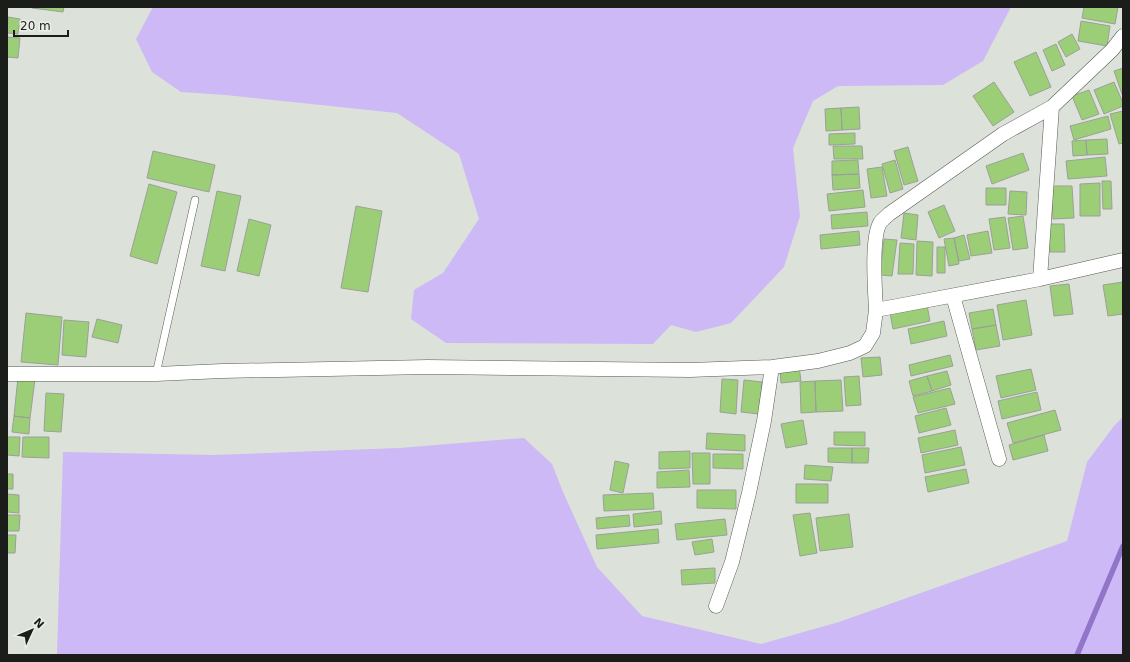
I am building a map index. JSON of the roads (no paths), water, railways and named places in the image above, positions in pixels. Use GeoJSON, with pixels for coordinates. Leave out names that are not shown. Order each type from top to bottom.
{"type":"FeatureCollection","features":[{"type":"Feature","properties":{"kind":"street"},"geometry":{"type":"LineString","coordinates":[[7,374],[156,374],[229,371],[428,368],[690,370],[772,367],[818,361],[850,353],[865,346],[873,333],[876,310],[875,246],[876,235],[880,223],[889,214],[1003,134],[1052,107],[1112,50],[1123,36]]}},
{"type":"Feature","properties":{"kind":"street"},"geometry":{"type":"LineString","coordinates":[[1040,279],[1052,107]]}},
{"type":"Feature","properties":{"kind":"street"},"geometry":{"type":"LineString","coordinates":[[876,310],[1040,279],[1123,260]]}},
{"type":"Feature","properties":{"kind":"street"},"geometry":{"type":"LineString","coordinates":[[953,296],[999,459]]}},
{"type":"Feature","properties":{"kind":"street"},"geometry":{"type":"LineString","coordinates":[[716,606],[732,562],[749,493],[764,421],[772,367]]}},
{"type":"Feature","properties":{"kind":"lane"},"geometry":{"type":"LineString","coordinates":[[156,374],[195,200]]}},
{"type":"Feature","properties":{"kind":"waterway"},"geometry":{"type":"LineString","coordinates":[[1077,655],[1123,546]]}}]}
